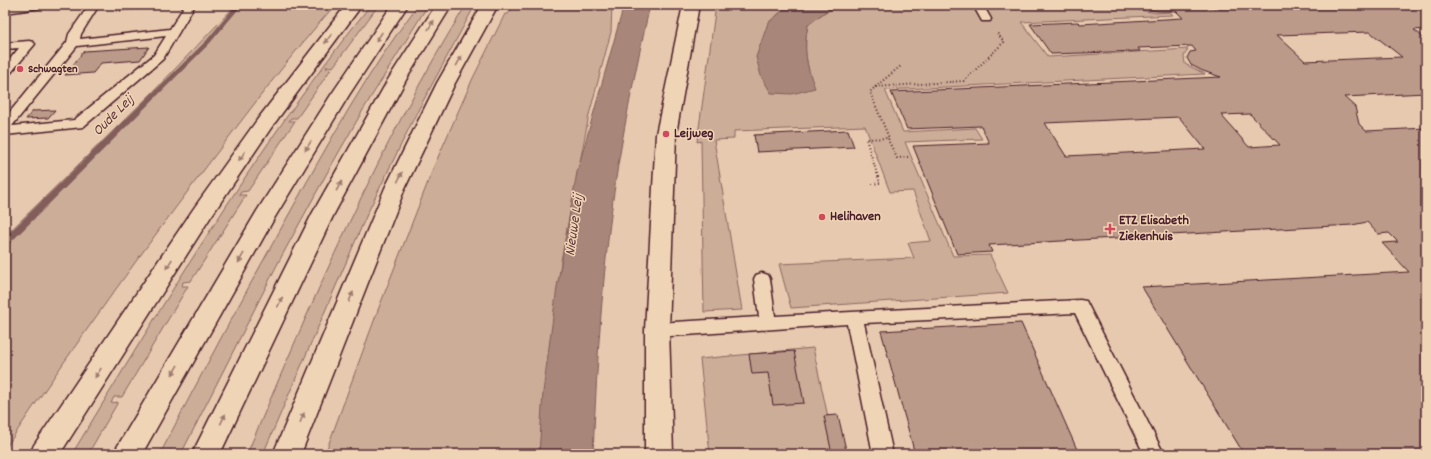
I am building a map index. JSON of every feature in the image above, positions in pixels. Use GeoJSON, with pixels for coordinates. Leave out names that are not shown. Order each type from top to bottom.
{"type":"FeatureCollection","features":[{"type":"Feature","properties":{"kind":"main road"},"geometry":{"type":"LineString","coordinates":[[5,8],[34,5]]}},
{"type":"Feature","properties":{"kind":"main road"},"geometry":{"type":"LineString","coordinates":[[127,454],[269,209],[340,95],[400,5]]}},
{"type":"Feature","properties":{"kind":"main road"},"geometry":{"type":"LineString","coordinates":[[206,454],[323,214],[398,78],[444,5]]}},
{"type":"Feature","properties":{"kind":"main road"},"geometry":{"type":"LineString","coordinates":[[287,454],[395,188],[446,83],[490,5]]}},
{"type":"Feature","properties":{"kind":"main road"},"geometry":{"type":"LineString","coordinates":[[660,454],[658,432],[657,330],[666,134],[691,5]]}},
{"type":"Feature","properties":{"kind":"main road"},"geometry":{"type":"LineString","coordinates":[[44,454],[207,207],[264,124],[353,6]]}},
{"type":"Feature","properties":{"kind":"lane"},"geometry":{"type":"LineString","coordinates":[[5,126],[73,43],[76,34],[94,5]]}},
{"type":"Feature","properties":{"kind":"lane"},"geometry":{"type":"LineString","coordinates":[[5,131],[78,124],[159,57],[190,5]]}},
{"type":"Feature","properties":{"kind":"lane"},"geometry":{"type":"LineString","coordinates":[[978,5],[986,19]]}},
{"type":"Feature","properties":{"kind":"lane"},"geometry":{"type":"LineString","coordinates":[[73,43],[173,32]]}},
{"type":"Feature","properties":{"kind":"lane"},"geometry":{"type":"LineString","coordinates":[[5,46],[29,44],[5,72]]}},
{"type":"Feature","properties":{"kind":"lane"},"geometry":{"type":"LineString","coordinates":[[762,279],[768,322]]}},
{"type":"Feature","properties":{"kind":"lane"},"geometry":{"type":"LineString","coordinates":[[657,330],[854,317],[1080,306],[1154,454]]}},
{"type":"Feature","properties":{"kind":"lane"},"geometry":{"type":"LineString","coordinates":[[854,317],[883,454]]}},
{"type":"Feature","properties":{"kind":"path"},"geometry":{"type":"LineString","coordinates":[[875,87],[964,81],[1004,42],[986,19]]}},
{"type":"Feature","properties":{"kind":"path"},"geometry":{"type":"LineString","coordinates":[[902,65],[870,92],[889,138],[888,140],[897,158],[908,157]]}},
{"type":"Feature","properties":{"kind":"path"},"geometry":{"type":"LineString","coordinates":[[872,184],[880,183],[866,139],[889,138]]}},
{"type":"Feature","properties":{"kind":"shaded area"},"geometry":{"type":"Polygon","coordinates":[[[236,5],[335,5],[274,78],[162,226],[108,300],[5,449],[5,236],[152,93],[236,5]]]}},
{"type":"Feature","properties":{"kind":"shaded area"},"geometry":{"type":"Polygon","coordinates":[[[418,5],[428,5],[363,110],[327,173],[278,263],[181,454],[160,454],[239,305],[334,135],[365,82],[418,5]]]}},
{"type":"Feature","properties":{"kind":"shaded area"},"geometry":{"type":"Polygon","coordinates":[[[466,5],[475,5],[415,116],[368,212],[263,454],[247,454],[296,339],[375,169],[434,59],[466,5]]]}},
{"type":"Feature","properties":{"kind":"shaded area"},"geometry":{"type":"Polygon","coordinates":[[[516,5],[612,5],[611,32],[589,115],[561,261],[539,454],[325,454],[378,310],[435,164],[473,78],[505,14],[508,14],[516,5]]]}},
{"type":"Feature","properties":{"kind":"shaded area"},"geometry":{"type":"Polygon","coordinates":[[[716,5],[789,5],[768,23],[814,88],[806,56],[806,33],[808,25],[825,12],[843,5],[1063,5],[1065,7],[1113,5],[1156,13],[1170,12],[1173,15],[1021,22],[1048,57],[1188,49],[1184,56],[1185,64],[1205,74],[885,90],[903,132],[975,128],[982,139],[905,142],[953,256],[990,255],[1008,293],[791,308],[779,264],[914,258],[908,243],[931,241],[913,191],[890,192],[865,126],[734,131],[734,139],[714,140],[742,310],[704,312],[701,141],[697,142],[716,5]]]}},
{"type":"Feature","properties":{"kind":"shaded area"},"geometry":{"type":"Polygon","coordinates":[[[378,6],[333,67],[327,66],[326,68],[331,69],[297,118],[291,118],[289,121],[295,121],[248,191],[241,192],[239,195],[246,195],[191,281],[183,282],[182,286],[188,286],[122,397],[114,397],[111,403],[118,402],[88,454],[72,454],[177,282],[288,114],[369,7],[378,6]]]}},
{"type":"Feature","properties":{"kind":"shaded area"},"geometry":{"type":"Polygon","coordinates":[[[813,348],[836,454],[710,454],[700,359],[813,348]]]}},
{"type":"Feature","properties":{"kind":"water","name":"Nieuwe Leij"},"geometry":{"type":"Polygon","coordinates":[[[624,5],[650,5],[618,165],[608,237],[601,309],[593,454],[539,454],[543,392],[557,287],[577,172],[624,5]]]}},
{"type":"Feature","properties":{"kind":"water"},"geometry":{"type":"Polygon","coordinates":[[[789,5],[843,5],[825,12],[808,25],[806,33],[806,56],[809,72],[815,88],[792,94],[771,93],[761,76],[756,57],[768,23],[789,5]]]}},
{"type":"Feature","properties":{"kind":"building","name":"ETZ Elisabeth Ziekenhuis"},"geometry":{"type":"Polygon","coordinates":[[[1120,5],[1204,5],[1208,9],[1301,5],[1426,5],[1426,29],[1414,30],[1426,39],[1426,93],[1344,97],[1355,107],[1359,124],[1366,131],[1426,128],[1426,454],[1244,454],[1142,287],[1409,272],[1382,243],[1398,242],[1389,233],[1378,234],[1367,222],[1352,225],[989,245],[992,252],[957,254],[913,146],[989,143],[981,126],[907,129],[891,92],[1221,77],[1191,65],[1187,58],[1190,52],[1196,51],[1192,46],[1138,48],[1140,51],[1051,54],[1030,24],[1078,22],[1080,24],[1183,18],[1176,11],[1157,11],[1120,5]],[[1370,32],[1277,35],[1305,61],[1402,57],[1370,32]],[[1250,114],[1221,115],[1249,147],[1280,145],[1250,114]],[[1179,117],[1045,123],[1066,156],[1205,149],[1179,117]]]}},
{"type":"Feature","properties":{"kind":"building"},"geometry":{"type":"Polygon","coordinates":[[[149,47],[140,60],[101,63],[93,73],[65,75],[84,51],[149,47]]]}},
{"type":"Feature","properties":{"kind":"building"},"geometry":{"type":"Polygon","coordinates":[[[55,110],[48,118],[26,119],[33,111],[55,110]]]}},
{"type":"Feature","properties":{"kind":"building"},"geometry":{"type":"Polygon","coordinates":[[[848,130],[854,147],[757,152],[754,135],[848,130]]]}},
{"type":"Feature","properties":{"kind":"building"},"geometry":{"type":"Polygon","coordinates":[[[1021,323],[1079,454],[915,454],[881,331],[1021,323]]]}},
{"type":"Feature","properties":{"kind":"building"},"geometry":{"type":"Polygon","coordinates":[[[794,351],[804,403],[773,405],[768,373],[752,374],[749,354],[794,351]]]}},
{"type":"Feature","properties":{"kind":"building"},"geometry":{"type":"Polygon","coordinates":[[[838,415],[847,454],[832,454],[824,416],[838,415]]]}},
{"type":"Feature","properties":{"kind":"waterway","name":"Oude Leij"},"geometry":{"type":"LineString","coordinates":[[5,243],[208,42],[239,5]]}},
{"type":"Feature","properties":{"kind":"place","name":"Schwagten"},"geometry":{"type":"Point","coordinates":[20,69]}},
{"type":"Feature","properties":{"kind":"place","name":"Leijweg"},"geometry":{"type":"Point","coordinates":[666,134]}},
{"type":"Feature","properties":{"kind":"place","name":"Helihaven"},"geometry":{"type":"Point","coordinates":[822,217]}},
{"type":"Feature","properties":{"kind":"place","name":"ETZ Elisabeth Ziekenhuis"},"geometry":{"type":"Point","coordinates":[1110,229]}}]}
